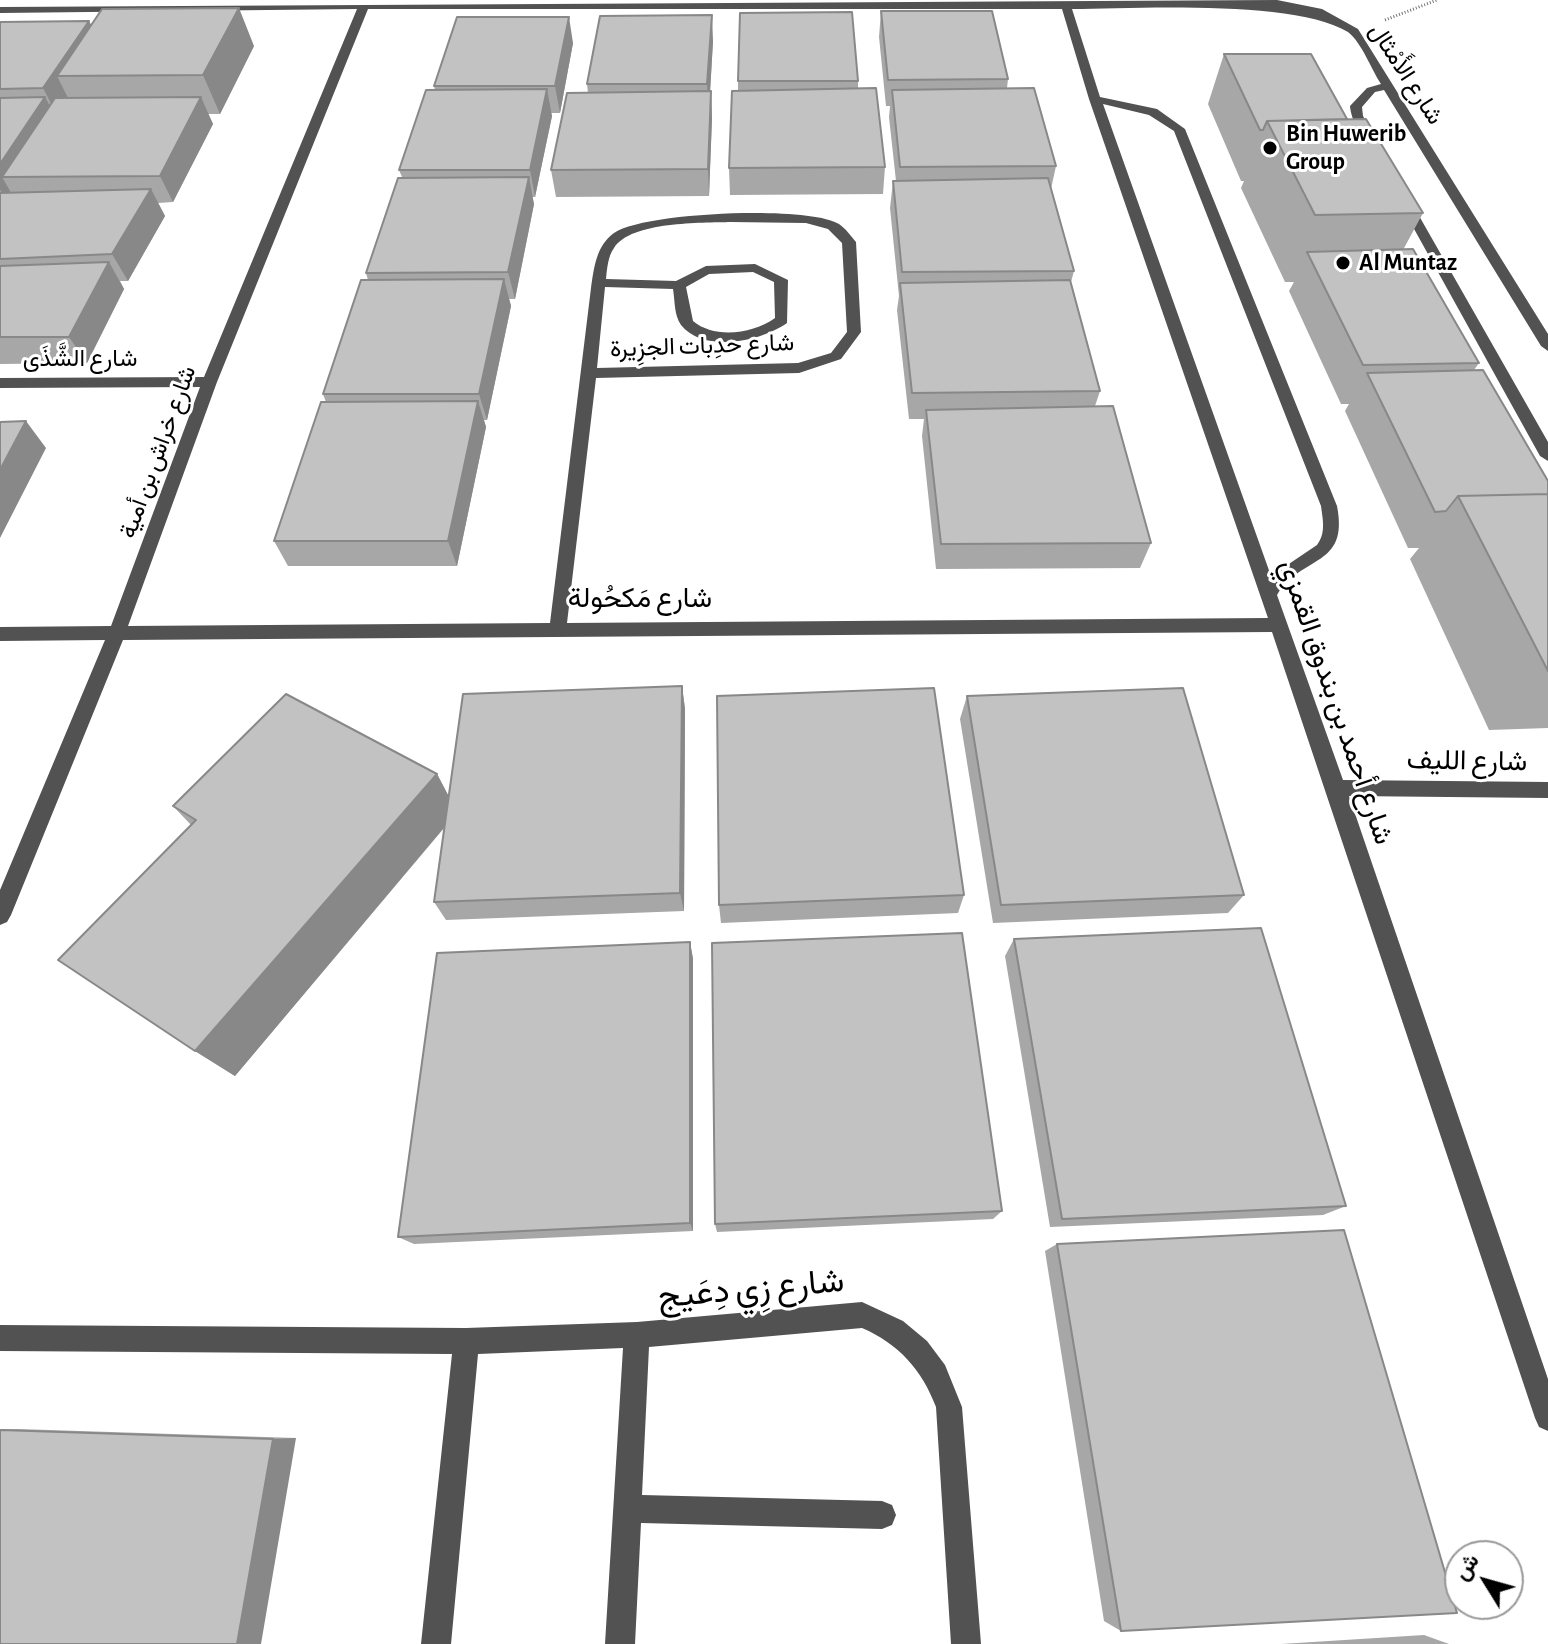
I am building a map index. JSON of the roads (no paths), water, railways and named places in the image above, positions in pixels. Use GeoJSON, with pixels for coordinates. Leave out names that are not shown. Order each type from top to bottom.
{"type":"FeatureCollection","features":[{"type":"Feature","properties":{"kind":"street","name":"شارع الأَمْثال"},"geometry":{"type":"LineString","coordinates":[[0,10],[880,2],[1066,6],[1270,2],[1295,5],[1338,20],[1354,31],[1548,346]]}},
{"type":"Feature","properties":{"kind":"street","name":"شارع خراش بن أمية"},"geometry":{"type":"LineString","coordinates":[[0,915],[117,633],[209,382],[364,6]]}},
{"type":"Feature","properties":{"kind":"street","name":"شارع أحمد بن بندوق القمزي"},"geometry":{"type":"LineString","coordinates":[[1066,6],[1095,99],[1336,788],[1548,1418]]}},
{"type":"Feature","properties":{"kind":"street"},"geometry":{"type":"LineString","coordinates":[[1379,154],[1357,116],[1356,106],[1371,90],[1390,85]]}},
{"type":"Feature","properties":{"kind":"street"},"geometry":{"type":"LineString","coordinates":[[1095,99],[1153,112],[1179,129],[1329,506],[1333,534],[1327,547],[1279,575],[1269,593]]}},
{"type":"Feature","properties":{"kind":"street"},"geometry":{"type":"LineString","coordinates":[[1394,181],[1548,456]]}},
{"type":"Feature","properties":{"kind":"street","name":"شارع حدِبات الجزِيرة"},"geometry":{"type":"LineString","coordinates":[[558,628],[589,373],[600,283],[606,248],[612,239],[636,225],[699,220],[820,221],[833,226],[849,242],[854,332],[836,356],[799,368],[589,373]]}},
{"type":"Feature","properties":{"kind":"street"},"geometry":{"type":"LineString","coordinates":[[600,283],[679,285],[706,270],[755,268],[781,280],[782,320],[759,335],[710,334],[692,328],[684,320],[679,285]]}},
{"type":"Feature","properties":{"kind":"street","name":"شارع الشَّذَى"},"geometry":{"type":"LineString","coordinates":[[0,383],[209,382]]}},
{"type":"Feature","properties":{"kind":"street","name":"شارع مَكحُولة"},"geometry":{"type":"LineString","coordinates":[[0,634],[1279,625]]}},
{"type":"Feature","properties":{"kind":"street","name":"شارع الليف"},"geometry":{"type":"LineString","coordinates":[[1336,788],[1548,790]]}},
{"type":"Feature","properties":{"kind":"street","name":"شارع زِي دِعَيج"},"geometry":{"type":"LineString","coordinates":[[0,1338],[466,1341],[637,1335],[862,1315],[891,1326],[917,1346],[938,1374],[949,1407],[966,1644]]}},
{"type":"Feature","properties":{"kind":"street"},"geometry":{"type":"LineString","coordinates":[[620,1644],[637,1335]]}},
{"type":"Feature","properties":{"kind":"street"},"geometry":{"type":"LineString","coordinates":[[436,1644],[466,1341]]}},
{"type":"Feature","properties":{"kind":"street"},"geometry":{"type":"LineString","coordinates":[[627,1509],[882,1515]]}},
{"type":"Feature","properties":{"kind":"place","name":"Bin Huwerib Group"},"geometry":{"type":"Point","coordinates":[1270,148]}},
{"type":"Feature","properties":{"kind":"place","name":"Al Muntaz"},"geometry":{"type":"Point","coordinates":[1343,263]}}]}
